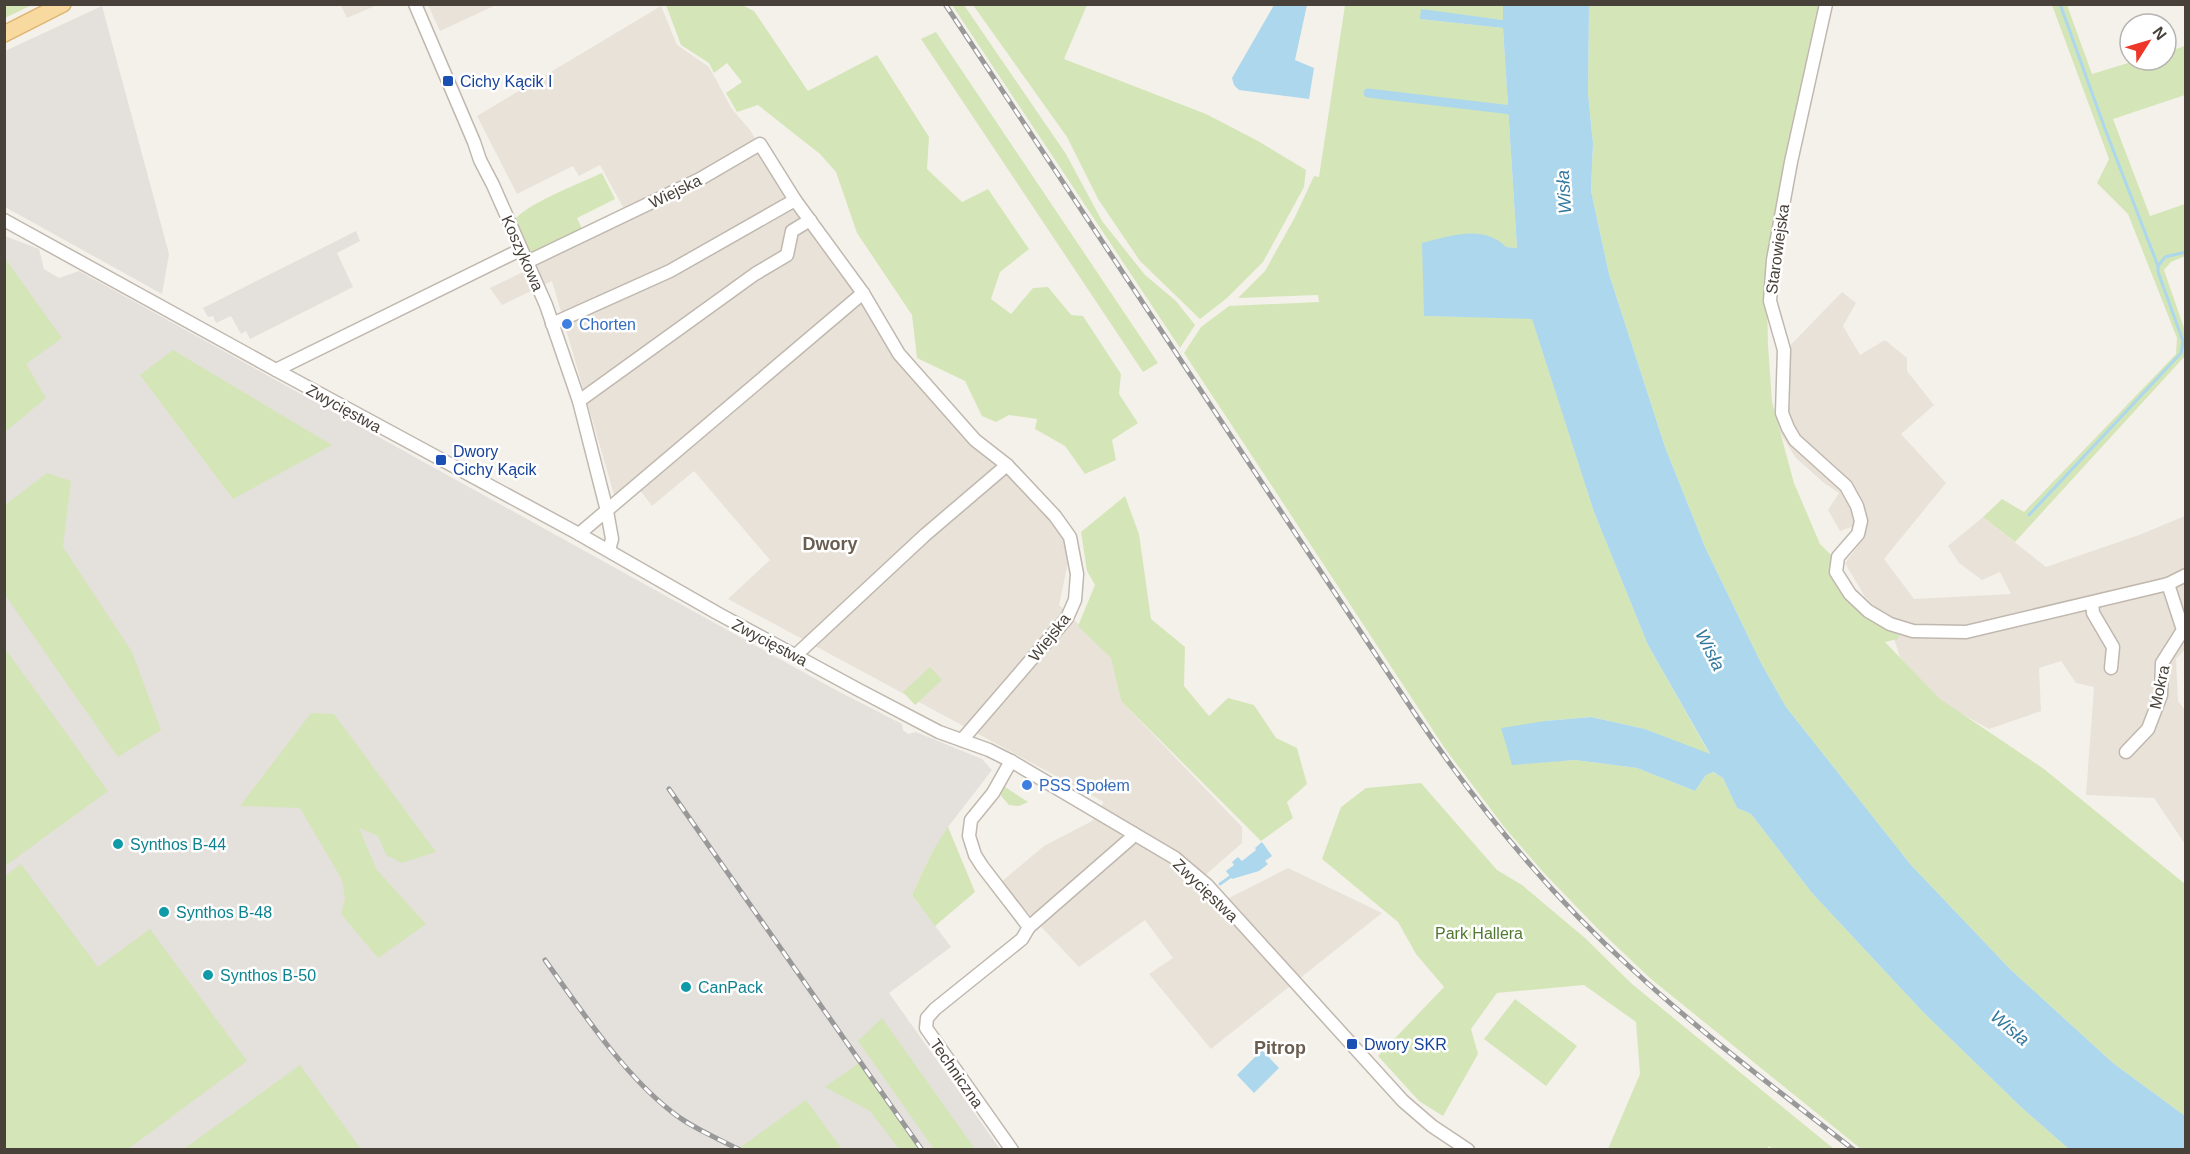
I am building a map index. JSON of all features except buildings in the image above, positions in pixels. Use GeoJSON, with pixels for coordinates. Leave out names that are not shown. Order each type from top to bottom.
{"type":"FeatureCollection","features":[{"type":"Feature","properties":{"kind":"main road"},"geometry":{"type":"LineString","coordinates":[[4,34],[63,4]]}},
{"type":"Feature","properties":{"kind":"street","name":"Koszykowa"},"geometry":{"type":"LineString","coordinates":[[415,4],[520,250],[546,305],[579,401],[607,511],[612,539],[609,550]]}},
{"type":"Feature","properties":{"kind":"street","name":"Starowiejska"},"geometry":{"type":"LineString","coordinates":[[1826,4],[1791,162],[1773,260],[1770,301],[1784,350],[1782,413],[1788,428],[1796,440],[1846,486],[1857,506],[1861,521],[1858,534],[1838,557],[1836,572],[1851,594],[1868,611],[1890,624],[1912,631],[1966,632],[2168,584],[2186,575]]}},
{"type":"Feature","properties":{"kind":"street","name":"Wiejska"},"geometry":{"type":"LineString","coordinates":[[527,262],[700,179],[760,144],[795,200],[863,294],[899,354],[975,440],[1007,465],[1055,516],[1070,537],[1077,574],[1075,600],[1067,618],[962,740]]}},
{"type":"Feature","properties":{"kind":"street"},"geometry":{"type":"LineString","coordinates":[[552,324],[670,271],[795,200]]}},
{"type":"Feature","properties":{"kind":"street","name":"Zwycięstwa"},"geometry":{"type":"LineString","coordinates":[[4,220],[914,719],[1011,761],[1175,858],[1206,885],[1403,1101],[1432,1126],[1468,1149]]}},
{"type":"Feature","properties":{"kind":"street"},"geometry":{"type":"LineString","coordinates":[[579,401],[755,274],[787,255],[792,231],[810,220]]}},
{"type":"Feature","properties":{"kind":"street"},"geometry":{"type":"LineString","coordinates":[[276,370],[520,250]]}},
{"type":"Feature","properties":{"kind":"street"},"geometry":{"type":"LineString","coordinates":[[579,534],[863,294]]}},
{"type":"Feature","properties":{"kind":"street"},"geometry":{"type":"LineString","coordinates":[[796,655],[925,536],[1007,465]]}},
{"type":"Feature","properties":{"kind":"street","name":"Mokra"},"geometry":{"type":"LineString","coordinates":[[2127,752],[2148,729],[2160,695],[2163,663],[2183,630],[2168,584]]}},
{"type":"Feature","properties":{"kind":"street"},"geometry":{"type":"LineString","coordinates":[[2092,603],[2092,613],[2113,647],[2111,668]]}},
{"type":"Feature","properties":{"kind":"street"},"geometry":{"type":"LineString","coordinates":[[1011,761],[993,793],[971,820],[969,836],[975,855],[982,866],[1029,927]]}},
{"type":"Feature","properties":{"kind":"street","name":"Techniczna"},"geometry":{"type":"LineString","coordinates":[[1012,1149],[926,1028],[927,1018],[934,1009],[1022,939],[1029,927],[1133,833]]}},
{"type":"Feature","properties":{"kind":"shaded area"},"geometry":{"type":"Polygon","coordinates":[[[341,5],[377,5],[347,18],[341,5]]]}},
{"type":"Feature","properties":{"kind":"shaded area"},"geometry":{"type":"Polygon","coordinates":[[[428,5],[496,5],[440,31],[428,5]]]}},
{"type":"Feature","properties":{"kind":"shaded area"},"geometry":{"type":"Polygon","coordinates":[[[102,6],[169,254],[162,294],[5,207],[5,51],[102,6]]]}},
{"type":"Feature","properties":{"kind":"shaded area"},"geometry":{"type":"Polygon","coordinates":[[[661,6],[677,45],[709,67],[732,109],[750,130],[956,428],[1030,495],[1061,529],[1069,558],[1059,605],[1111,656],[1121,701],[1242,827],[1242,843],[1194,885],[1217,909],[1229,898],[1288,868],[1382,913],[1211,1049],[1149,974],[1173,958],[1145,920],[1079,967],[1000,883],[1044,846],[1092,821],[1104,802],[728,599],[770,560],[694,471],[652,506],[633,481],[615,498],[552,281],[502,305],[490,288],[630,220],[600,165],[579,176],[573,166],[517,194],[477,116],[661,6]]]}},
{"type":"Feature","properties":{"kind":"shaded area"},"geometry":{"type":"Polygon","coordinates":[[[356,231],[360,241],[337,253],[353,287],[250,339],[246,331],[241,334],[231,316],[216,323],[213,316],[208,317],[203,308],[356,231]]]}},
{"type":"Feature","properties":{"kind":"shaded area"},"geometry":{"type":"Polygon","coordinates":[[[5,236],[39,249],[44,269],[59,278],[79,271],[832,688],[902,724],[903,730],[908,734],[916,732],[982,759],[992,770],[948,827],[932,852],[912,895],[951,947],[889,993],[1000,1149],[5,1150],[5,236]]]}},
{"type":"Feature","properties":{"kind":"shaded area"},"geometry":{"type":"Polygon","coordinates":[[[1842,292],[1856,303],[1843,326],[1860,355],[1885,340],[1907,358],[1907,371],[1934,405],[1901,434],[1946,483],[1884,559],[1914,599],[2011,594],[2000,572],[1982,580],[1959,563],[1948,546],[1983,517],[2046,567],[2139,535],[2185,516],[2185,649],[2176,659],[2178,701],[2185,710],[2185,844],[2154,798],[2086,795],[2094,687],[2076,683],[2061,661],[2039,668],[2041,711],[1989,729],[1937,700],[1900,657],[1887,618],[1865,597],[1845,563],[1862,541],[1851,527],[1840,531],[1828,510],[1839,493],[1796,458],[1774,424],[1777,359],[1842,292]]]}},
{"type":"Feature","properties":{"kind":"green space"},"geometry":{"type":"Polygon","coordinates":[[[5,4],[32,4],[32,5],[5,18],[5,4]]]}},
{"type":"Feature","properties":{"kind":"green space"},"geometry":{"type":"Polygon","coordinates":[[[666,5],[742,5],[754,11],[808,91],[877,55],[929,137],[927,169],[962,202],[988,189],[1029,249],[1000,272],[991,299],[1011,314],[1033,288],[1048,287],[1071,315],[1083,316],[1121,374],[1119,394],[1138,423],[1112,440],[1116,460],[1085,474],[1065,446],[1035,429],[1037,419],[1009,415],[996,422],[982,416],[965,381],[917,358],[912,315],[857,233],[836,172],[820,154],[758,105],[737,112],[726,93],[742,82],[727,63],[714,73],[709,63],[681,45],[666,5]]]}},
{"type":"Feature","properties":{"kind":"green space"},"geometry":{"type":"Polygon","coordinates":[[[952,5],[964,5],[1066,154],[1102,221],[1145,275],[1176,301],[1195,325],[1180,348],[952,5]]]}},
{"type":"Feature","properties":{"kind":"green space"},"geometry":{"type":"Polygon","coordinates":[[[973,5],[1087,5],[1064,59],[1206,114],[1258,141],[1306,170],[1304,187],[1263,262],[1227,298],[1200,319],[1140,261],[1098,199],[1067,137],[973,5]]]}},
{"type":"Feature","properties":{"kind":"green space"},"geometry":{"type":"Polygon","coordinates":[[[1345,5],[1503,5],[1503,20],[1421,10],[1421,19],[1503,28],[1517,248],[1506,247],[1424,316],[1532,318],[1594,512],[1648,645],[1710,755],[1645,729],[1591,717],[1545,721],[1512,764],[1575,760],[1637,768],[1695,791],[1706,775],[1712,772],[1723,778],[1737,808],[1751,814],[1812,893],[1923,1012],[2022,1108],[2069,1149],[1861,1149],[1651,979],[1543,872],[1505,828],[1446,750],[1184,353],[1201,327],[1229,306],[1319,302],[1318,295],[1238,298],[1265,271],[1295,217],[1314,176],[1319,177],[1345,5]]]}},
{"type":"Feature","properties":{"kind":"green space"},"geometry":{"type":"Polygon","coordinates":[[[1589,5],[1823,5],[1767,303],[1772,402],[1794,483],[1820,544],[1833,557],[1837,580],[1900,630],[1898,639],[1885,642],[1940,699],[2044,769],[2185,884],[2185,1116],[2113,1063],[2010,969],[1911,865],[1786,707],[1761,663],[1705,547],[1665,447],[1609,274],[1591,191],[1593,143],[1588,94],[1589,5]]]}},
{"type":"Feature","properties":{"kind":"green space"},"geometry":{"type":"Polygon","coordinates":[[[2052,5],[2067,5],[2092,74],[2118,66],[2118,72],[2178,72],[2178,48],[2185,46],[2185,95],[2113,119],[2150,216],[2185,204],[2185,256],[2171,262],[2164,270],[2185,331],[2185,356],[2015,542],[1983,517],[2002,499],[2024,512],[2176,354],[2177,338],[2128,214],[2097,183],[2109,159],[2052,5]]]}},
{"type":"Feature","properties":{"kind":"green space"},"geometry":{"type":"Polygon","coordinates":[[[936,32],[1158,363],[1143,372],[921,39],[936,32]]]}},
{"type":"Feature","properties":{"kind":"green space"},"geometry":{"type":"Polygon","coordinates":[[[602,173],[615,199],[577,218],[584,233],[532,255],[528,252],[514,221],[541,201],[602,173]]]}},
{"type":"Feature","properties":{"kind":"green space"},"geometry":{"type":"Polygon","coordinates":[[[4,257],[62,338],[26,364],[46,398],[5,432],[4,257]]]}},
{"type":"Feature","properties":{"kind":"green space"},"geometry":{"type":"Polygon","coordinates":[[[173,350],[332,445],[233,499],[140,375],[173,350]]]}},
{"type":"Feature","properties":{"kind":"green space"},"geometry":{"type":"Polygon","coordinates":[[[47,473],[71,481],[63,547],[132,652],[161,730],[118,757],[5,595],[5,505],[47,473]]]}},
{"type":"Feature","properties":{"kind":"green space"},"geometry":{"type":"Polygon","coordinates":[[[1125,496],[1139,534],[1151,619],[1185,647],[1184,686],[1209,716],[1228,698],[1254,705],[1276,738],[1297,748],[1307,784],[1287,802],[1293,818],[1261,841],[1121,701],[1111,658],[1078,626],[1095,585],[1087,571],[1081,532],[1125,496]]]}},
{"type":"Feature","properties":{"kind":"green space"},"geometry":{"type":"Polygon","coordinates":[[[4,647],[108,791],[5,866],[4,866],[4,647]]]}},
{"type":"Feature","properties":{"kind":"green space"},"geometry":{"type":"Polygon","coordinates":[[[930,667],[942,680],[915,705],[903,692],[930,667]]]}},
{"type":"Feature","properties":{"kind":"green space"},"geometry":{"type":"Polygon","coordinates":[[[311,713],[334,714],[436,852],[402,863],[386,855],[378,836],[359,828],[377,870],[426,924],[378,958],[341,914],[345,899],[342,880],[300,808],[240,806],[311,713]]]}},
{"type":"Feature","properties":{"kind":"green space","name":"Park Hallera"},"geometry":{"type":"Polygon","coordinates":[[[1421,783],[1497,870],[1522,885],[1585,938],[1632,984],[1834,1149],[1773,1150],[1769,1146],[1767,1150],[1608,1149],[1640,1074],[1636,1022],[1584,985],[1497,993],[1471,1029],[1478,1054],[1443,1116],[1419,1101],[1378,1056],[1444,987],[1416,954],[1398,922],[1322,859],[1341,807],[1366,788],[1421,783]]]}},
{"type":"Feature","properties":{"kind":"green space"},"geometry":{"type":"Polygon","coordinates":[[[1002,785],[1028,802],[1019,806],[1009,805],[1001,796],[1002,785]]]}},
{"type":"Feature","properties":{"kind":"green space"},"geometry":{"type":"Polygon","coordinates":[[[948,827],[975,892],[935,926],[912,895],[932,852],[948,827]]]}},
{"type":"Feature","properties":{"kind":"green space"},"geometry":{"type":"Polygon","coordinates":[[[21,864],[98,967],[150,929],[247,1061],[128,1149],[5,1149],[5,876],[21,864]]]}},
{"type":"Feature","properties":{"kind":"green space"},"geometry":{"type":"Polygon","coordinates":[[[1515,999],[1577,1046],[1546,1086],[1484,1039],[1515,999]]]}},
{"type":"Feature","properties":{"kind":"green space"},"geometry":{"type":"Polygon","coordinates":[[[882,1018],[975,1149],[934,1149],[858,1041],[882,1018]]]}},
{"type":"Feature","properties":{"kind":"green space"},"geometry":{"type":"Polygon","coordinates":[[[859,1063],[919,1149],[899,1149],[870,1111],[825,1087],[859,1063]]]}},
{"type":"Feature","properties":{"kind":"green space"},"geometry":{"type":"Polygon","coordinates":[[[300,1065],[361,1149],[184,1149],[300,1065]]]}},
{"type":"Feature","properties":{"kind":"green space"},"geometry":{"type":"Polygon","coordinates":[[[806,1100],[842,1149],[738,1149],[742,1146],[806,1100]]]}},
{"type":"Feature","properties":{"kind":"water"},"geometry":{"type":"Polygon","coordinates":[[[1274,5],[1307,5],[1295,60],[1314,68],[1309,99],[1239,90],[1234,85],[1232,78],[1274,5]]]}},
{"type":"Feature","properties":{"kind":"water","name":"Wisła"},"geometry":{"type":"Polygon","coordinates":[[[1503,5],[1589,5],[1588,94],[1593,143],[1591,191],[1609,274],[1665,447],[1705,547],[1761,663],[1786,707],[1911,865],[2010,969],[2113,1063],[2185,1116],[2185,1149],[2069,1149],[2022,1108],[1923,1012],[1812,893],[1751,814],[1737,808],[1723,778],[1713,772],[1706,775],[1695,791],[1637,768],[1575,760],[1512,765],[1501,728],[1591,717],[1645,729],[1710,754],[1648,645],[1594,512],[1532,319],[1424,316],[1422,243],[1455,235],[1477,234],[1497,240],[1506,247],[1517,248],[1503,28],[1420,19],[1421,9],[1503,20],[1503,5]]]}},
{"type":"Feature","properties":{"kind":"water"},"geometry":{"type":"Polygon","coordinates":[[[1262,842],[1272,856],[1265,861],[1268,864],[1259,871],[1232,879],[1226,871],[1234,865],[1232,862],[1238,857],[1242,861],[1262,842]]]}},
{"type":"Feature","properties":{"kind":"water"},"geometry":{"type":"Polygon","coordinates":[[[1262,1050],[1279,1068],[1254,1093],[1237,1075],[1262,1050]]]}},
{"type":"Feature","properties":{"kind":"waterway"},"geometry":{"type":"LineString","coordinates":[[2060,4],[2158,266]]}},
{"type":"Feature","properties":{"kind":"waterway"},"geometry":{"type":"LineString","coordinates":[[1368,93],[1520,111]]}},
{"type":"Feature","properties":{"kind":"waterway"},"geometry":{"type":"LineString","coordinates":[[2029,515],[2181,353],[2183,341],[2158,272],[2158,266],[2165,257],[2186,252]]}},
{"type":"Feature","properties":{"kind":"waterway"},"geometry":{"type":"LineString","coordinates":[[1220,884],[1230,877]]}},
{"type":"Feature","properties":{"kind":"railway"},"geometry":{"type":"LineString","coordinates":[[945,4],[1415,714],[1489,816],[1543,880],[1632,969],[1713,1039],[1854,1150]]}},
{"type":"Feature","properties":{"kind":"railway"},"geometry":{"type":"LineString","coordinates":[[669,789],[922,1150]]}},
{"type":"Feature","properties":{"kind":"railway"},"geometry":{"type":"LineString","coordinates":[[545,960],[588,1020],[654,1097],[688,1123],[740,1150]]}},
{"type":"Feature","properties":{"kind":"place","name":"Cichy Kącik I"},"geometry":{"type":"Point","coordinates":[448,81]}},
{"type":"Feature","properties":{"kind":"place","name":"Chorten"},"geometry":{"type":"Point","coordinates":[567,324]}},
{"type":"Feature","properties":{"kind":"place","name":"Dwory Cichy Kącik"},"geometry":{"type":"Point","coordinates":[441,460]}},
{"type":"Feature","properties":{"kind":"place","name":"PSS Społem"},"geometry":{"type":"Point","coordinates":[1027,785]}},
{"type":"Feature","properties":{"kind":"place","name":"Synthos B-44"},"geometry":{"type":"Point","coordinates":[118,844]}},
{"type":"Feature","properties":{"kind":"place","name":"Synthos B-48"},"geometry":{"type":"Point","coordinates":[164,912]}},
{"type":"Feature","properties":{"kind":"place","name":"Synthos B-50"},"geometry":{"type":"Point","coordinates":[208,975]}},
{"type":"Feature","properties":{"kind":"place","name":"CanPack"},"geometry":{"type":"Point","coordinates":[686,987]}},
{"type":"Feature","properties":{"kind":"place","name":"Dwory SKR"},"geometry":{"type":"Point","coordinates":[1352,1044]}},
{"type":"Feature","properties":{"kind":"district","name":"Dwory"},"geometry":{"type":"Point","coordinates":[830,544]}},
{"type":"Feature","properties":{"kind":"district","name":"Pitrop"},"geometry":{"type":"Point","coordinates":[1280,1048]}}]}
